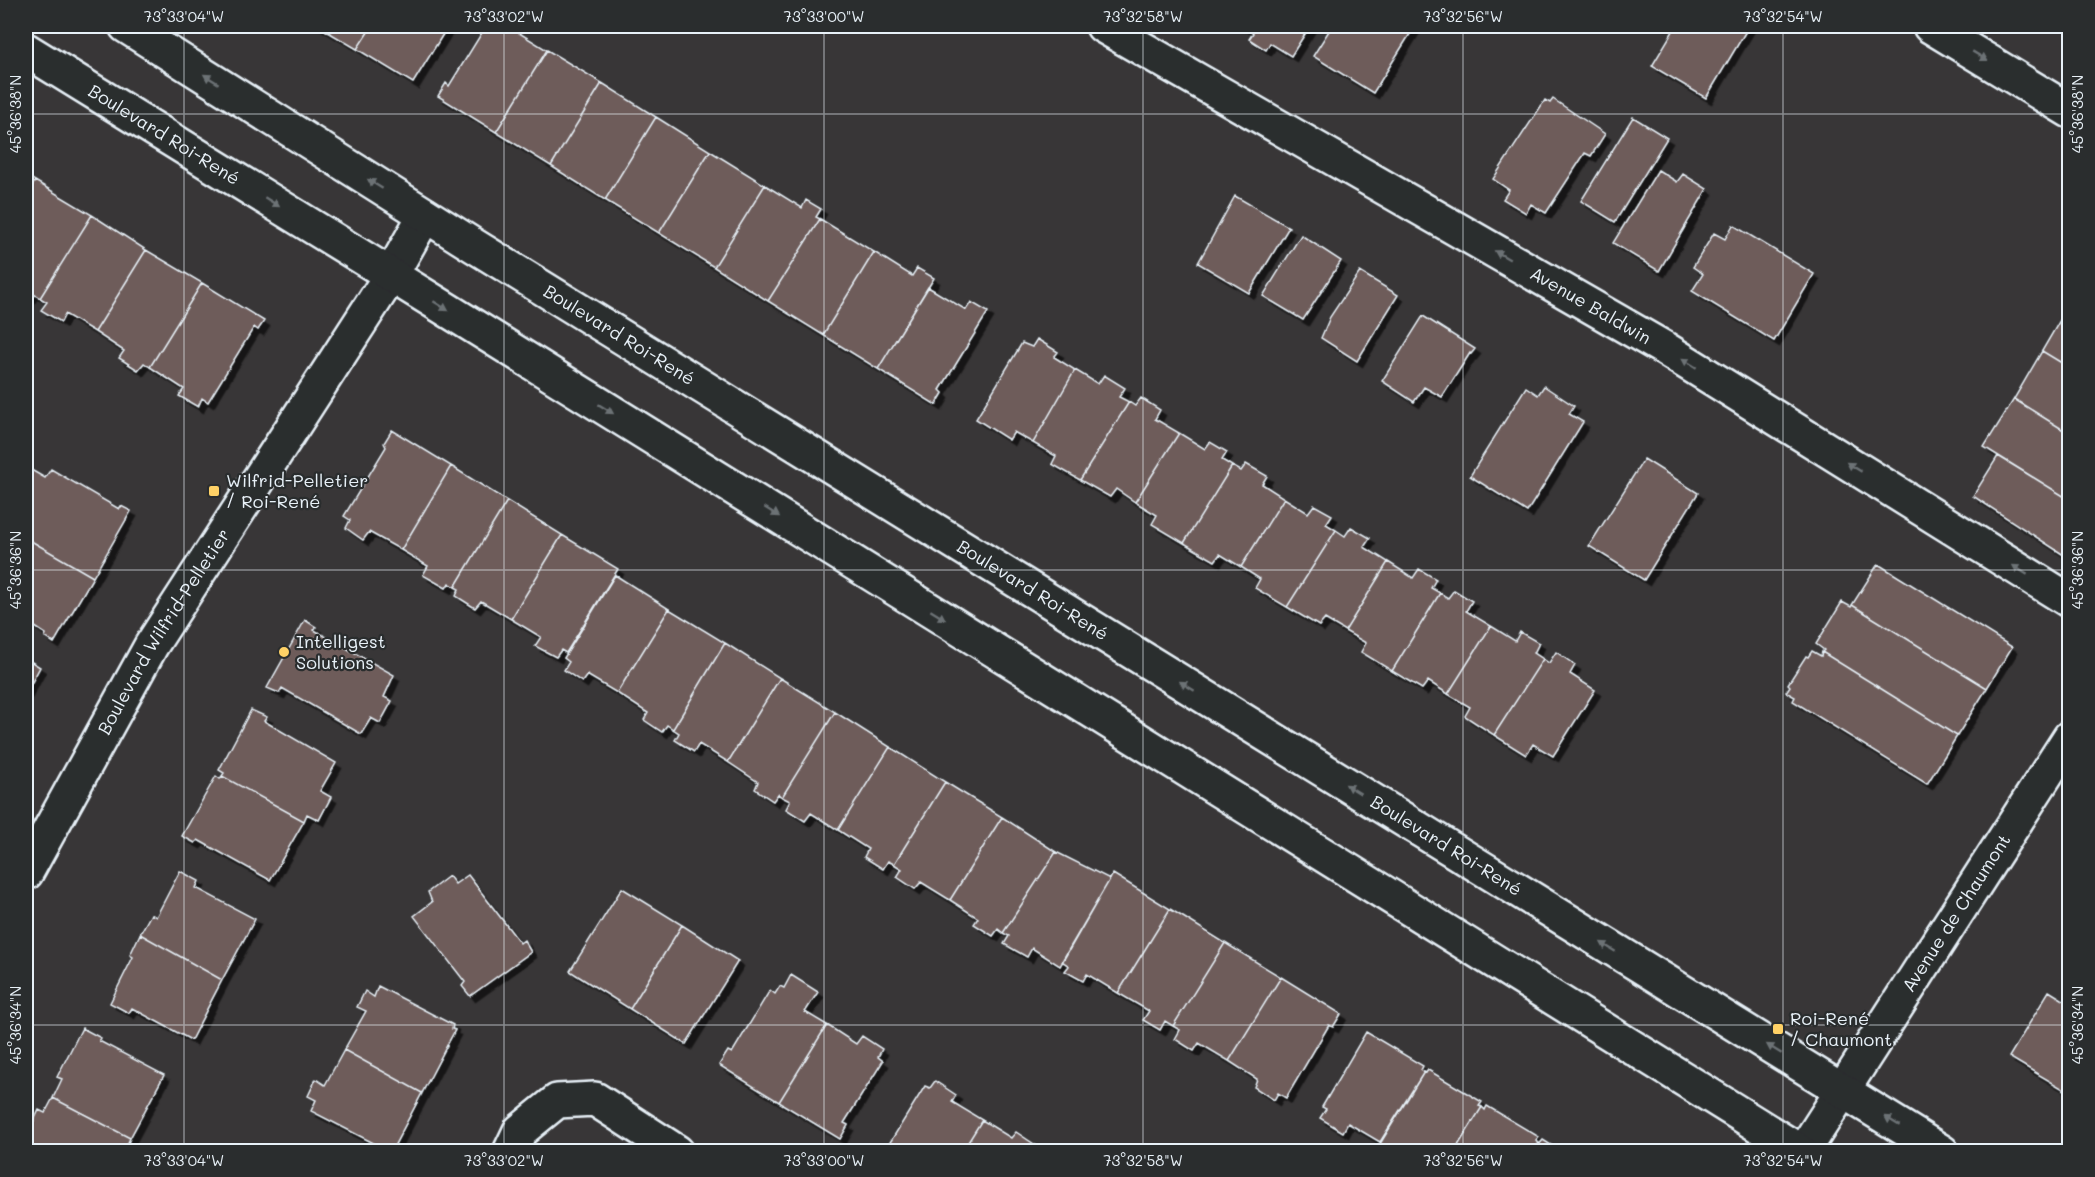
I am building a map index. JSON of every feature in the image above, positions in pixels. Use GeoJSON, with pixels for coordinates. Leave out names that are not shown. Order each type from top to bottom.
{"type":"FeatureCollection","features":[{"type":"Feature","properties":{"kind":"street","name":"Boulevard Roi-René"},"geometry":{"type":"LineString","coordinates":[[126,26],[425,215],[1942,1152]]}},
{"type":"Feature","properties":{"kind":"street","name":"Avenue Baldwin"},"geometry":{"type":"LineString","coordinates":[[1103,26],[1662,347],[2070,601]]}},
{"type":"Feature","properties":{"kind":"street"},"geometry":{"type":"LineString","coordinates":[[1930,26],[2070,111]]}},
{"type":"Feature","properties":{"kind":"street","name":"Boulevard Roi-René"},"geometry":{"type":"LineString","coordinates":[[26,50],[1802,1152]]}},
{"type":"Feature","properties":{"kind":"street","name":"Boulevard Wilfrid-Pelletier"},"geometry":{"type":"LineString","coordinates":[[26,873],[150,646],[391,275],[425,215]]}},
{"type":"Feature","properties":{"kind":"street","name":"Avenue de Chaumont"},"geometry":{"type":"LineString","coordinates":[[1802,1152],[2070,737]]}},
{"type":"Feature","properties":{"kind":"street"},"geometry":{"type":"LineString","coordinates":[[510,1152],[520,1131],[557,1101],[595,1099],[677,1152]]}},
{"type":"Feature","properties":{"kind":"building"},"geometry":{"type":"Polygon","coordinates":[[[318,26],[372,26],[357,49],[318,26]]]}},
{"type":"Feature","properties":{"kind":"building"},"geometry":{"type":"Polygon","coordinates":[[[372,26],[448,26],[413,83],[357,49],[372,26]]]}},
{"type":"Feature","properties":{"kind":"building"},"geometry":{"type":"Polygon","coordinates":[[[486,26],[508,26],[547,50],[496,132],[438,96],[446,83],[449,86],[486,26]]]}},
{"type":"Feature","properties":{"kind":"building"},"geometry":{"type":"Polygon","coordinates":[[[1241,26],[1310,26],[1291,56],[1270,43],[1266,50],[1249,39],[1253,33],[1241,26]]]}},
{"type":"Feature","properties":{"kind":"building"},"geometry":{"type":"Polygon","coordinates":[[[1332,26],[1415,26],[1373,93],[1313,56],[1332,26]]]}},
{"type":"Feature","properties":{"kind":"building"},"geometry":{"type":"Polygon","coordinates":[[[1676,26],[1749,26],[1706,98],[1652,66],[1676,26]]]}},
{"type":"Feature","properties":{"kind":"building"},"geometry":{"type":"Polygon","coordinates":[[[547,50],[602,83],[551,166],[496,132],[547,50]]]}},
{"type":"Feature","properties":{"kind":"building"},"geometry":{"type":"Polygon","coordinates":[[[602,83],[656,117],[605,200],[551,166],[602,83]]]}},
{"type":"Feature","properties":{"kind":"building"},"geometry":{"type":"Polygon","coordinates":[[[1553,99],[1605,134],[1591,156],[1585,153],[1546,213],[1531,204],[1526,213],[1503,199],[1509,190],[1493,179],[1545,100],[1550,103],[1553,99]]]}},
{"type":"Feature","properties":{"kind":"building"},"geometry":{"type":"Polygon","coordinates":[[[656,117],[710,151],[659,233],[605,200],[656,117]]]}},
{"type":"Feature","properties":{"kind":"building"},"geometry":{"type":"Polygon","coordinates":[[[1633,117],[1667,138],[1615,222],[1581,201],[1633,117]]]}},
{"type":"Feature","properties":{"kind":"building"},"geometry":{"type":"Polygon","coordinates":[[[710,151],[765,185],[714,267],[659,233],[710,151]]]}},
{"type":"Feature","properties":{"kind":"building"},"geometry":{"type":"Polygon","coordinates":[[[1658,170],[1677,182],[1683,174],[1707,189],[1659,271],[1613,243],[1658,170]]]}},
{"type":"Feature","properties":{"kind":"building"},"geometry":{"type":"Polygon","coordinates":[[[26,175],[35,181],[26,197],[26,175]]]}},
{"type":"Feature","properties":{"kind":"building"},"geometry":{"type":"Polygon","coordinates":[[[35,181],[92,215],[40,298],[32,293],[26,302],[26,197],[35,181]]]}},
{"type":"Feature","properties":{"kind":"building"},"geometry":{"type":"Polygon","coordinates":[[[765,185],[802,208],[806,200],[821,209],[816,217],[820,219],[768,301],[714,267],[765,185]]]}},
{"type":"Feature","properties":{"kind":"building"},"geometry":{"type":"Polygon","coordinates":[[[1235,196],[1289,227],[1249,293],[1198,263],[1235,196]]]}},
{"type":"Feature","properties":{"kind":"building"},"geometry":{"type":"Polygon","coordinates":[[[92,215],[146,250],[95,332],[65,314],[61,322],[41,310],[47,302],[40,298],[92,215]]]}},
{"type":"Feature","properties":{"kind":"building"},"geometry":{"type":"Polygon","coordinates":[[[820,219],[874,252],[823,335],[768,301],[820,219]]]}},
{"type":"Feature","properties":{"kind":"building"},"geometry":{"type":"Polygon","coordinates":[[[1733,225],[1814,274],[1774,341],[1692,291],[1703,274],[1693,267],[1714,233],[1725,239],[1733,225]]]}},
{"type":"Feature","properties":{"kind":"building"},"geometry":{"type":"Polygon","coordinates":[[[1301,235],[1341,261],[1303,320],[1263,296],[1301,235]]]}},
{"type":"Feature","properties":{"kind":"building"},"geometry":{"type":"Polygon","coordinates":[[[146,250],[202,283],[150,367],[144,363],[138,370],[119,358],[124,351],[95,332],[146,250]]]}},
{"type":"Feature","properties":{"kind":"building"},"geometry":{"type":"Polygon","coordinates":[[[874,252],[912,276],[917,268],[934,278],[878,369],[823,335],[874,252]]]}},
{"type":"Feature","properties":{"kind":"building"},"geometry":{"type":"Polygon","coordinates":[[[1360,272],[1398,295],[1357,361],[1321,338],[1330,317],[1360,272]]]}},
{"type":"Feature","properties":{"kind":"building"},"geometry":{"type":"Polygon","coordinates":[[[202,283],[264,321],[258,330],[254,327],[208,402],[202,398],[198,407],[179,396],[184,389],[150,367],[202,283]]]}},
{"type":"Feature","properties":{"kind":"building"},"geometry":{"type":"Polygon","coordinates":[[[928,287],[966,310],[971,302],[988,312],[940,390],[943,393],[936,405],[878,369],[928,287]]]}},
{"type":"Feature","properties":{"kind":"building"},"geometry":{"type":"Polygon","coordinates":[[[2070,303],[2070,368],[2042,351],[2070,303]]]}},
{"type":"Feature","properties":{"kind":"building"},"geometry":{"type":"Polygon","coordinates":[[[1423,316],[1475,349],[1470,353],[1442,397],[1424,387],[1414,402],[1382,381],[1423,316]]]}},
{"type":"Feature","properties":{"kind":"building"},"geometry":{"type":"Polygon","coordinates":[[[1037,339],[1058,352],[1054,357],[1075,370],[1033,443],[1014,432],[1009,440],[976,419],[1022,343],[1032,347],[1037,339]]]}},
{"type":"Feature","properties":{"kind":"building"},"geometry":{"type":"Polygon","coordinates":[[[2042,351],[2070,368],[2070,434],[2014,399],[2042,351]]]}},
{"type":"Feature","properties":{"kind":"building"},"geometry":{"type":"Polygon","coordinates":[[[1075,370],[1098,384],[1104,375],[1125,388],[1119,397],[1129,402],[1080,480],[1052,464],[1056,456],[1033,443],[1075,370]]]}},
{"type":"Feature","properties":{"kind":"building"},"geometry":{"type":"Polygon","coordinates":[[[1544,386],[1574,406],[1569,414],[1583,422],[1527,512],[1470,476],[1526,387],[1538,395],[1544,386]]]}},
{"type":"Feature","properties":{"kind":"building"},"geometry":{"type":"Polygon","coordinates":[[[1141,398],[1160,410],[1155,419],[1179,433],[1135,502],[1116,489],[1110,497],[1080,480],[1129,402],[1135,406],[1141,398]]]}},
{"type":"Feature","properties":{"kind":"building"},"geometry":{"type":"Polygon","coordinates":[[[2014,399],[2070,434],[2070,500],[1984,447],[2014,399]]]}},
{"type":"Feature","properties":{"kind":"building"},"geometry":{"type":"Polygon","coordinates":[[[392,430],[451,466],[401,550],[369,532],[363,540],[346,528],[350,520],[344,516],[386,447],[384,443],[392,430]]]}},
{"type":"Feature","properties":{"kind":"building"},"geometry":{"type":"Polygon","coordinates":[[[1179,433],[1205,449],[1210,442],[1227,452],[1222,460],[1232,466],[1184,543],[1152,524],[1157,515],[1135,502],[1179,433]]]}},
{"type":"Feature","properties":{"kind":"building"},"geometry":{"type":"Polygon","coordinates":[[[1998,456],[2070,500],[2070,559],[1973,496],[1998,456]]]}},
{"type":"Feature","properties":{"kind":"building"},"geometry":{"type":"Polygon","coordinates":[[[1644,459],[1698,493],[1644,580],[1589,546],[1644,459]]]}},
{"type":"Feature","properties":{"kind":"building"},"geometry":{"type":"Polygon","coordinates":[[[1246,464],[1267,476],[1262,484],[1284,498],[1241,567],[1220,554],[1215,561],[1184,543],[1232,466],[1241,471],[1246,464]]]}},
{"type":"Feature","properties":{"kind":"building"},"geometry":{"type":"Polygon","coordinates":[[[451,466],[507,501],[455,587],[449,583],[446,588],[423,575],[428,566],[401,550],[451,466]]]}},
{"type":"Feature","properties":{"kind":"building"},"geometry":{"type":"Polygon","coordinates":[[[26,467],[45,478],[51,469],[119,509],[121,506],[131,511],[93,577],[26,538],[26,508],[29,506],[26,503],[26,467]]]}},
{"type":"Feature","properties":{"kind":"building"},"geometry":{"type":"Polygon","coordinates":[[[1284,498],[1308,513],[1314,505],[1332,515],[1326,524],[1336,530],[1287,607],[1255,588],[1260,579],[1241,567],[1284,498]]]}},
{"type":"Feature","properties":{"kind":"building"},"geometry":{"type":"Polygon","coordinates":[[[507,501],[562,535],[511,619],[481,601],[475,608],[456,596],[459,589],[455,587],[507,501]]]}},
{"type":"Feature","properties":{"kind":"building"},"geometry":{"type":"Polygon","coordinates":[[[1351,527],[1370,538],[1364,547],[1388,562],[1345,631],[1325,619],[1319,626],[1287,607],[1336,530],[1345,536],[1351,527]]]}},
{"type":"Feature","properties":{"kind":"building"},"geometry":{"type":"Polygon","coordinates":[[[562,535],[618,569],[566,653],[561,650],[556,657],[535,646],[541,637],[511,619],[562,535]]]}},
{"type":"Feature","properties":{"kind":"building"},"geometry":{"type":"Polygon","coordinates":[[[26,538],[93,577],[54,643],[45,637],[46,634],[26,621],[26,538]]]}},
{"type":"Feature","properties":{"kind":"building"},"geometry":{"type":"Polygon","coordinates":[[[1388,562],[1413,578],[1419,569],[1436,579],[1431,588],[1440,593],[1392,671],[1361,652],[1366,643],[1345,631],[1388,562]]]}},
{"type":"Feature","properties":{"kind":"building"},"geometry":{"type":"Polygon","coordinates":[[[1878,564],[2012,647],[1987,688],[1852,605],[1878,564]]]}},
{"type":"Feature","properties":{"kind":"building"},"geometry":{"type":"Polygon","coordinates":[[[615,575],[669,609],[617,693],[587,675],[582,682],[564,670],[569,662],[564,658],[615,575]]]}},
{"type":"Feature","properties":{"kind":"building"},"geometry":{"type":"Polygon","coordinates":[[[1454,590],[1472,601],[1466,611],[1491,626],[1448,694],[1428,681],[1422,689],[1392,671],[1440,593],[1448,598],[1454,590]]]}},
{"type":"Feature","properties":{"kind":"building"},"geometry":{"type":"Polygon","coordinates":[[[1842,602],[1851,607],[1852,605],[1987,688],[1957,736],[1822,652],[1824,650],[1816,644],[1842,602]]]}},
{"type":"Feature","properties":{"kind":"building"},"geometry":{"type":"Polygon","coordinates":[[[669,609],[725,643],[673,729],[667,725],[662,732],[644,720],[648,713],[617,693],[669,609]]]}},
{"type":"Feature","properties":{"kind":"building"},"geometry":{"type":"Polygon","coordinates":[[[305,620],[316,627],[314,630],[394,675],[384,697],[392,701],[380,723],[371,718],[361,734],[282,688],[279,693],[267,688],[305,620]]]}},
{"type":"Feature","properties":{"kind":"building"},"geometry":{"type":"Polygon","coordinates":[[[1491,626],[1515,641],[1520,632],[1539,643],[1534,653],[1543,659],[1494,735],[1465,716],[1470,707],[1448,694],[1491,626]]]}},
{"type":"Feature","properties":{"kind":"building"},"geometry":{"type":"Polygon","coordinates":[[[725,643],[780,678],[728,762],[699,744],[694,752],[675,740],[679,733],[673,729],[725,643]]]}},
{"type":"Feature","properties":{"kind":"building"},"geometry":{"type":"Polygon","coordinates":[[[1812,651],[1821,656],[1822,652],[1957,736],[1927,784],[1793,701],[1795,697],[1786,692],[1790,686],[1788,684],[1806,656],[1808,657],[1812,651]]]}},
{"type":"Feature","properties":{"kind":"building"},"geometry":{"type":"Polygon","coordinates":[[[1556,652],[1575,665],[1570,674],[1595,690],[1553,756],[1533,744],[1526,755],[1494,735],[1543,659],[1549,663],[1556,652]]]}},
{"type":"Feature","properties":{"kind":"building"},"geometry":{"type":"Polygon","coordinates":[[[30,661],[40,667],[26,693],[26,663],[29,665],[30,661]]]}},
{"type":"Feature","properties":{"kind":"building"},"geometry":{"type":"Polygon","coordinates":[[[780,678],[835,712],[782,797],[778,794],[773,801],[755,789],[758,782],[728,762],[780,678]]]}},
{"type":"Feature","properties":{"kind":"building"},"geometry":{"type":"Polygon","coordinates":[[[251,710],[267,717],[264,721],[336,763],[320,791],[331,797],[319,820],[307,814],[304,821],[222,776],[224,773],[219,770],[251,710]]]}},
{"type":"Feature","properties":{"kind":"building"},"geometry":{"type":"Polygon","coordinates":[[[835,712],[890,747],[838,830],[811,813],[805,821],[786,809],[790,801],[782,797],[835,712]]]}},
{"type":"Feature","properties":{"kind":"building"},"geometry":{"type":"Polygon","coordinates":[[[890,747],[945,782],[894,864],[888,861],[883,869],[864,857],[868,849],[838,830],[890,747]]]}},
{"type":"Feature","properties":{"kind":"building"},"geometry":{"type":"Polygon","coordinates":[[[216,776],[220,779],[222,776],[304,821],[270,880],[198,840],[195,843],[182,836],[216,776]]]}},
{"type":"Feature","properties":{"kind":"building"},"geometry":{"type":"Polygon","coordinates":[[[945,782],[1002,817],[950,900],[921,882],[915,889],[897,877],[902,869],[894,864],[945,782]]]}},
{"type":"Feature","properties":{"kind":"building"},"geometry":{"type":"Polygon","coordinates":[[[1002,817],[1056,852],[1003,933],[998,929],[993,936],[974,924],[978,918],[950,900],[1002,817]]]}},
{"type":"Feature","properties":{"kind":"building"},"geometry":{"type":"Polygon","coordinates":[[[1056,852],[1110,879],[1060,966],[1032,948],[1027,957],[1004,944],[1009,936],[1003,933],[1056,852]]]}},
{"type":"Feature","properties":{"kind":"building"},"geometry":{"type":"Polygon","coordinates":[[[180,871],[199,881],[196,888],[255,919],[222,980],[140,934],[151,914],[156,917],[180,871]]]}},
{"type":"Feature","properties":{"kind":"building"},"geometry":{"type":"Polygon","coordinates":[[[1113,874],[1170,909],[1118,993],[1087,974],[1083,981],[1065,971],[1069,966],[1062,961],[1113,874]]]}},
{"type":"Feature","properties":{"kind":"building"},"geometry":{"type":"Polygon","coordinates":[[[468,875],[520,943],[524,940],[531,952],[470,996],[462,986],[465,982],[414,916],[432,902],[428,892],[449,876],[455,884],[468,875]]]}},
{"type":"Feature","properties":{"kind":"building"},"geometry":{"type":"Polygon","coordinates":[[[622,888],[682,925],[630,1009],[570,971],[622,888]]]}},
{"type":"Feature","properties":{"kind":"building"},"geometry":{"type":"Polygon","coordinates":[[[1170,909],[1225,943],[1173,1026],[1165,1021],[1160,1030],[1143,1020],[1149,1011],[1118,993],[1170,909]]]}},
{"type":"Feature","properties":{"kind":"building"},"geometry":{"type":"Polygon","coordinates":[[[682,925],[738,961],[686,1044],[630,1009],[682,925]]]}},
{"type":"Feature","properties":{"kind":"building"},"geometry":{"type":"Polygon","coordinates":[[[140,934],[222,980],[191,1040],[132,1008],[129,1013],[110,1003],[133,957],[130,955],[140,934]]]}},
{"type":"Feature","properties":{"kind":"building"},"geometry":{"type":"Polygon","coordinates":[[[1225,943],[1281,977],[1229,1061],[1199,1043],[1194,1051],[1175,1039],[1180,1030],[1173,1026],[1225,943]]]}},
{"type":"Feature","properties":{"kind":"building"},"geometry":{"type":"Polygon","coordinates":[[[791,975],[818,992],[805,1012],[827,1025],[779,1102],[719,1065],[728,1051],[732,1053],[770,990],[775,994],[780,986],[784,988],[791,975]]]}},
{"type":"Feature","properties":{"kind":"building"},"geometry":{"type":"Polygon","coordinates":[[[1281,977],[1341,1014],[1333,1027],[1329,1025],[1286,1098],[1278,1093],[1274,1100],[1254,1087],[1257,1079],[1229,1061],[1281,977]]]}},
{"type":"Feature","properties":{"kind":"building"},"geometry":{"type":"Polygon","coordinates":[[[378,986],[453,1025],[452,1029],[455,1030],[422,1093],[344,1050],[366,1011],[357,1007],[365,991],[374,997],[378,986]]]}},
{"type":"Feature","properties":{"kind":"building"},"geometry":{"type":"Polygon","coordinates":[[[2049,991],[2070,1004],[2070,1093],[2009,1057],[2049,991]]]}},
{"type":"Feature","properties":{"kind":"building"},"geometry":{"type":"Polygon","coordinates":[[[827,1025],[856,1044],[862,1036],[882,1049],[878,1057],[883,1061],[844,1123],[848,1125],[840,1139],[779,1102],[827,1025]]]}},
{"type":"Feature","properties":{"kind":"building"},"geometry":{"type":"Polygon","coordinates":[[[82,1028],[101,1038],[99,1041],[164,1075],[130,1138],[53,1098],[62,1079],[57,1077],[82,1028]]]}},
{"type":"Feature","properties":{"kind":"building"},"geometry":{"type":"Polygon","coordinates":[[[1366,1032],[1423,1066],[1421,1070],[1424,1072],[1380,1142],[1348,1123],[1343,1132],[1320,1118],[1326,1109],[1322,1107],[1366,1032]]]}},
{"type":"Feature","properties":{"kind":"building"},"geometry":{"type":"Polygon","coordinates":[[[344,1050],[422,1093],[391,1152],[311,1111],[316,1100],[308,1096],[316,1079],[325,1085],[344,1050]]]}},
{"type":"Feature","properties":{"kind":"building"},"geometry":{"type":"Polygon","coordinates":[[[1428,1070],[1482,1102],[1479,1106],[1482,1107],[1454,1152],[1375,1152],[1424,1072],[1428,1070]]]}},
{"type":"Feature","properties":{"kind":"building"},"geometry":{"type":"Polygon","coordinates":[[[935,1081],[956,1095],[952,1102],[982,1120],[962,1152],[884,1152],[925,1086],[930,1088],[935,1081]]]}},
{"type":"Feature","properties":{"kind":"building"},"geometry":{"type":"Polygon","coordinates":[[[53,1098],[130,1138],[124,1152],[26,1152],[26,1137],[39,1110],[45,1113],[53,1098]]]}},
{"type":"Feature","properties":{"kind":"building"},"geometry":{"type":"Polygon","coordinates":[[[1487,1106],[1539,1137],[1536,1141],[1539,1143],[1533,1152],[1454,1152],[1482,1107],[1485,1110],[1487,1106]]]}},
{"type":"Feature","properties":{"kind":"building"},"geometry":{"type":"Polygon","coordinates":[[[982,1120],[1011,1138],[1016,1132],[1037,1146],[1034,1152],[962,1152],[982,1120]]]}},
{"type":"Feature","properties":{"kind":"building"},"geometry":{"type":"Polygon","coordinates":[[[1543,1140],[1562,1152],[1533,1152],[1543,1140]]]}},
{"type":"Feature","properties":{"kind":"place","name":"Wilfrid-Pelletier / Roi-René"},"geometry":{"type":"Point","coordinates":[214,491]}},
{"type":"Feature","properties":{"kind":"place","name":"Intelligest Solutions"},"geometry":{"type":"Point","coordinates":[284,652]}},
{"type":"Feature","properties":{"kind":"place","name":"Roi-René / Chaumont"},"geometry":{"type":"Point","coordinates":[1778,1029]}}]}
